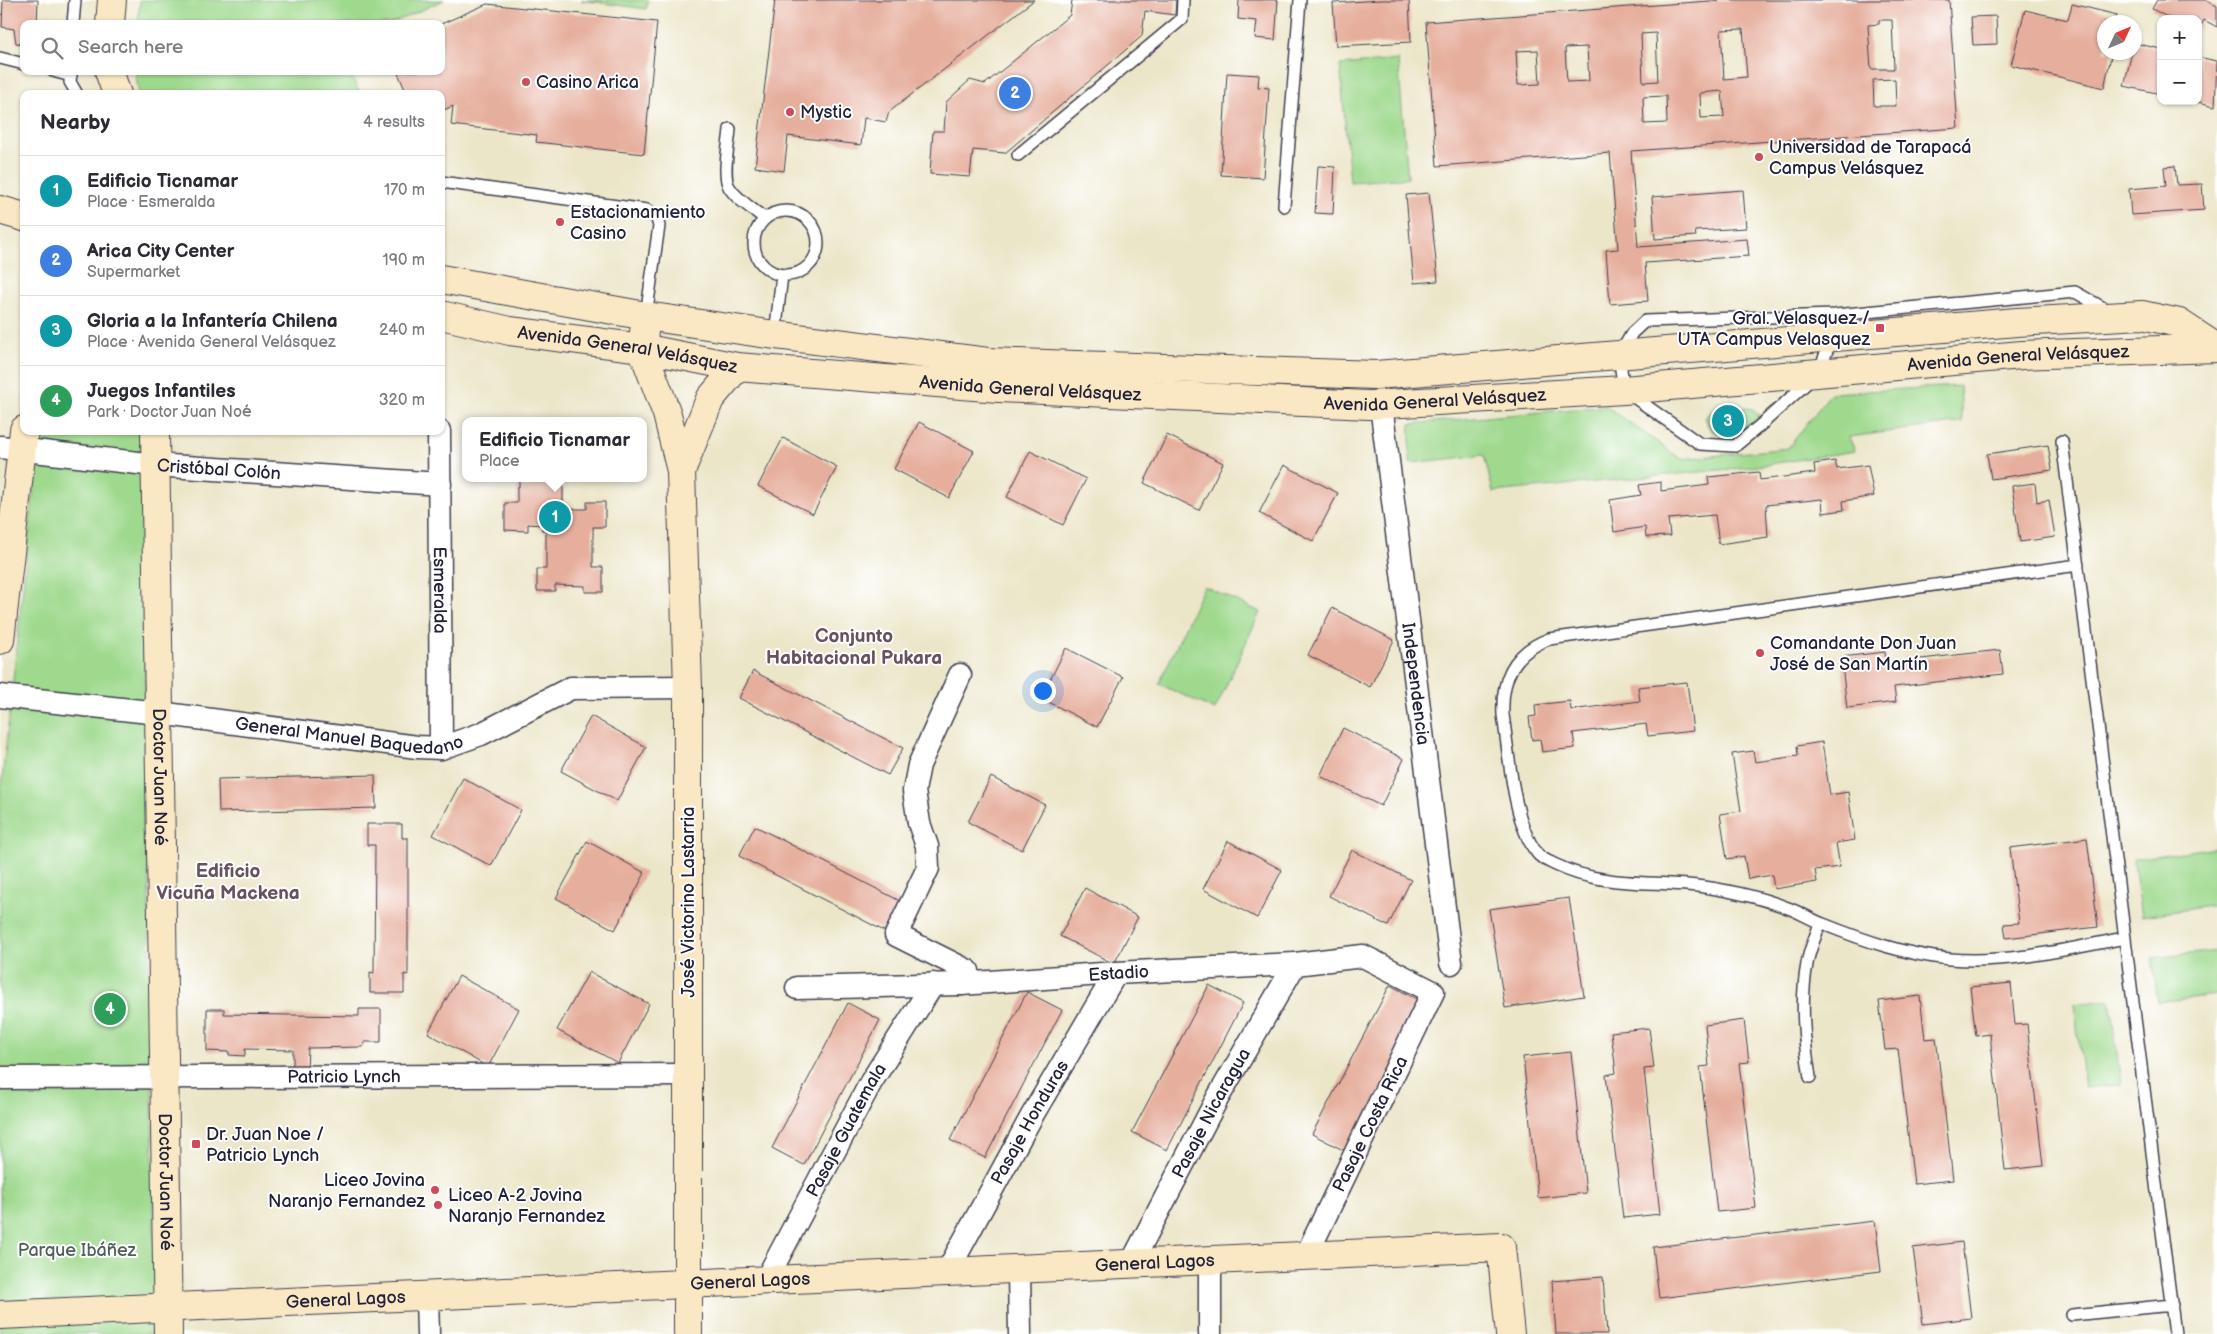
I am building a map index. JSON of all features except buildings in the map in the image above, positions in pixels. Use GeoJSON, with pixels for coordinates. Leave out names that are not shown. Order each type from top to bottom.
{"type":"FeatureCollection","features":[{"type":"Feature","properties":{"kind":"main road"},"geometry":{"type":"LineString","coordinates":[[110,20],[112,0]]}},
{"type":"Feature","properties":{"kind":"main road"},"geometry":{"type":"LineString","coordinates":[[101,90],[106,75]]}},
{"type":"Feature","properties":{"kind":"main road"},"geometry":{"type":"LineString","coordinates":[[110,75],[115,90]]}},
{"type":"Feature","properties":{"kind":"main road"},"geometry":{"type":"LineString","coordinates":[[0,210],[20,216]]}},
{"type":"Feature","properties":{"kind":"main road","name":"Avenida General Velásquez"},"geometry":{"type":"LineString","coordinates":[[445,280],[646,316],[775,335],[988,362],[1376,375],[1619,356],[1833,326],[2142,315],[2179,324],[2217,348]]}},
{"type":"Feature","properties":{"kind":"main road","name":"Avenida General Velásquez"},"geometry":{"type":"LineString","coordinates":[[445,316],[510,331],[642,348],[737,367],[999,388],[1381,405],[1624,390],[2022,355],[2217,348]]}},
{"type":"Feature","properties":{"kind":"main road","name":"José Victorino Lastarria"},"geometry":{"type":"LineString","coordinates":[[646,316],[642,348],[667,414],[681,471],[688,687],[688,1334]]}},
{"type":"Feature","properties":{"kind":"main road","name":"José Victorino Lastarria"},"geometry":{"type":"LineString","coordinates":[[681,471],[710,399],[737,367]]}},
{"type":"Feature","properties":{"kind":"main road"},"geometry":{"type":"LineString","coordinates":[[0,640],[15,442]]}},
{"type":"Feature","properties":{"kind":"main road","name":"Doctor Juan Noé"},"geometry":{"type":"LineString","coordinates":[[159,442],[159,713],[168,1321]]}},
{"type":"Feature","properties":{"kind":"main road","name":"General Lagos"},"geometry":{"type":"LineString","coordinates":[[0,1316],[168,1321],[428,1296],[1501,1247],[1510,1334]]}},
{"type":"Feature","properties":{"kind":"street","name":"Independencia"},"geometry":{"type":"LineString","coordinates":[[1381,405],[1451,963]]}},
{"type":"Feature","properties":{"kind":"street","name":"Esmeralda"},"geometry":{"type":"LineString","coordinates":[[439,435],[441,748]]}},
{"type":"Feature","properties":{"kind":"street","name":"Cristóbal Colón"},"geometry":{"type":"LineString","coordinates":[[15,442],[159,442],[440,484]]}},
{"type":"Feature","properties":{"kind":"street"},"geometry":{"type":"LineString","coordinates":[[960,675],[919,765],[914,791],[919,823],[926,846],[928,868],[896,935],[968,971],[961,984]]}},
{"type":"Feature","properties":{"kind":"street","name":"General Manuel Baquedano"},"geometry":{"type":"LineString","coordinates":[[0,696],[159,713],[441,748],[481,734],[571,688],[688,687]]}},
{"type":"Feature","properties":{"kind":"street","name":"Estadio"},"geometry":{"type":"LineString","coordinates":[[797,988],[961,984],[1116,973],[1294,964],[1363,956],[1433,992]]}},
{"type":"Feature","properties":{"kind":"street","name":"Pasaje Nicaragua"},"geometry":{"type":"LineString","coordinates":[[1131,1264],[1217,1099],[1294,964]]}},
{"type":"Feature","properties":{"kind":"street","name":"Pasaje Honduras"},"geometry":{"type":"LineString","coordinates":[[947,1272],[1033,1114],[1116,973]]}},
{"type":"Feature","properties":{"kind":"street","name":"Pasaje Guatemala"},"geometry":{"type":"LineString","coordinates":[[766,1280],[871,1082],[933,984]]}},
{"type":"Feature","properties":{"kind":"street","name":"Pasaje Costa Rica"},"geometry":{"type":"LineString","coordinates":[[1306,1256],[1433,992]]}},
{"type":"Feature","properties":{"kind":"street","name":"Patricio Lynch"},"geometry":{"type":"LineString","coordinates":[[0,1078],[688,1075]]}},
{"type":"Feature","properties":{"kind":"street"},"geometry":{"type":"LineString","coordinates":[[1210,1260],[1210,1334]]}},
{"type":"Feature","properties":{"kind":"street"},"geometry":{"type":"LineString","coordinates":[[1019,1269],[1020,1334]]}},
{"type":"Feature","properties":{"kind":"street"},"geometry":{"type":"LineString","coordinates":[[428,1296],[428,1334]]}},
{"type":"Feature","properties":{"kind":"lane"},"geometry":{"type":"LineString","coordinates":[[73,20],[75,0]]}},
{"type":"Feature","properties":{"kind":"lane"},"geometry":{"type":"LineString","coordinates":[[1018,155],[1182,18],[1183,0]]}},
{"type":"Feature","properties":{"kind":"lane"},"geometry":{"type":"LineString","coordinates":[[1284,206],[1300,0]]}},
{"type":"Feature","properties":{"kind":"lane"},"geometry":{"type":"LineString","coordinates":[[0,58],[20,63]]}},
{"type":"Feature","properties":{"kind":"lane"},"geometry":{"type":"LineString","coordinates":[[71,75],[70,82],[75,90]]}},
{"type":"Feature","properties":{"kind":"lane"},"geometry":{"type":"LineString","coordinates":[[730,129],[726,174],[729,186],[764,218]]}},
{"type":"Feature","properties":{"kind":"lane"},"geometry":{"type":"LineString","coordinates":[[445,183],[647,210],[656,216],[659,226],[646,316]]}},
{"type":"Feature","properties":{"kind":"lane"},"geometry":{"type":"LineString","coordinates":[[785,210],[805,216],[817,233],[818,244],[811,264],[803,271],[782,275],[772,273],[757,258],[754,236],[764,218],[785,210]]}},
{"type":"Feature","properties":{"kind":"lane"},"geometry":{"type":"LineString","coordinates":[[775,335],[782,275]]}},
{"type":"Feature","properties":{"kind":"lane"},"geometry":{"type":"LineString","coordinates":[[1619,356],[1624,390],[1700,444],[1735,446],[1819,372],[1833,326]]}},
{"type":"Feature","properties":{"kind":"lane"},"geometry":{"type":"LineString","coordinates":[[2062,441],[2175,1334]]}},
{"type":"Feature","properties":{"kind":"lane"},"geometry":{"type":"LineString","coordinates":[[2078,565],[1549,639],[1534,644],[1523,652],[1516,662],[1506,683],[1503,715],[1518,809],[1526,834],[1538,854],[1565,870],[1618,882],[1670,883],[1731,892],[1786,907],[1820,923],[1887,946],[1934,957],[1976,960],[2028,956],[2125,938]]}},
{"type":"Feature","properties":{"kind":"lane"},"geometry":{"type":"LineString","coordinates":[[1810,1077],[1804,1023],[1805,979],[1807,962],[1820,923]]}},
{"type":"Feature","properties":{"kind":"lane"},"geometry":{"type":"LineString","coordinates":[[2072,1315],[2172,1305]]}},
{"type":"Feature","properties":{"kind":"green space"},"geometry":{"type":"Polygon","coordinates":[[[140,0],[444,0],[399,20],[138,20],[140,0]]]}},
{"type":"Feature","properties":{"kind":"green space"},"geometry":{"type":"Polygon","coordinates":[[[581,0],[648,0],[646,9],[581,0]]]}},
{"type":"Feature","properties":{"kind":"green space"},"geometry":{"type":"Polygon","coordinates":[[[1398,60],[1408,178],[1350,182],[1340,65],[1398,60]]]}},
{"type":"Feature","properties":{"kind":"green space"},"geometry":{"type":"Polygon","coordinates":[[[136,75],[351,75],[358,90],[138,90],[136,75]]]}},
{"type":"Feature","properties":{"kind":"green space"},"geometry":{"type":"Polygon","coordinates":[[[1960,386],[1962,422],[1849,437],[1855,451],[1751,467],[1493,492],[1484,455],[1410,463],[1410,424],[1606,406],[1681,459],[1788,448],[1831,393],[1960,386]]]}},
{"type":"Feature","properties":{"kind":"green space"},"geometry":{"type":"Polygon","coordinates":[[[1729,406],[1753,409],[1759,415],[1752,428],[1748,431],[1729,434],[1720,434],[1712,430],[1705,417],[1716,408],[1729,406]]]}},
{"type":"Feature","properties":{"kind":"green space","name":"Parque Ibáñez"},"geometry":{"type":"Polygon","coordinates":[[[40,435],[141,435],[156,1334],[0,1334],[0,799],[40,435]]]}},
{"type":"Feature","properties":{"kind":"green space"},"geometry":{"type":"Polygon","coordinates":[[[1204,586],[1260,612],[1215,710],[1159,684],[1204,586]]]}},
{"type":"Feature","properties":{"kind":"green space"},"geometry":{"type":"Polygon","coordinates":[[[2217,847],[2217,905],[2142,916],[2133,859],[2217,847]]]}},
{"type":"Feature","properties":{"kind":"green space"},"geometry":{"type":"Polygon","coordinates":[[[2217,951],[2217,995],[2158,1002],[2152,958],[2217,951]]]}},
{"type":"Feature","properties":{"kind":"green space"},"geometry":{"type":"Polygon","coordinates":[[[2110,1000],[2121,1084],[2085,1088],[2074,1004],[2110,1000]]]}},
{"type":"Feature","properties":{"kind":"place","name":"Casino Arica"},"geometry":{"type":"Point","coordinates":[526,82]}},
{"type":"Feature","properties":{"kind":"place","name":"Arica City Center"},"geometry":{"type":"Point","coordinates":[1015,93]}},
{"type":"Feature","properties":{"kind":"place","name":"Mystic"},"geometry":{"type":"Point","coordinates":[790,112]}},
{"type":"Feature","properties":{"kind":"place","name":"Universidad de Tarapacá Campus Velásquez"},"geometry":{"type":"Point","coordinates":[1759,157]}},
{"type":"Feature","properties":{"kind":"place","name":"Estacionamiento Casino"},"geometry":{"type":"Point","coordinates":[560,222]}},
{"type":"Feature","properties":{"kind":"place","name":"Gral. Velasquez / UTA Campus Velasquez"},"geometry":{"type":"Point","coordinates":[1880,328]}},
{"type":"Feature","properties":{"kind":"place","name":"Gloria a la Infantería Chilena"},"geometry":{"type":"Point","coordinates":[1728,421]}},
{"type":"Feature","properties":{"kind":"place","name":"Edificio Ticnamar"},"geometry":{"type":"Point","coordinates":[555,517]}},
{"type":"Feature","properties":{"kind":"place","name":"Comandante Don Juan José de San Martín"},"geometry":{"type":"Point","coordinates":[1760,653]}},
{"type":"Feature","properties":{"kind":"place","name":"Juegos Infantiles"},"geometry":{"type":"Point","coordinates":[110,1009]}},
{"type":"Feature","properties":{"kind":"place","name":"Dr. Juan Noe / Patricio Lynch"},"geometry":{"type":"Point","coordinates":[196,1144]}},
{"type":"Feature","properties":{"kind":"place","name":"Liceo Jovina Naranjo Fernandez"},"geometry":{"type":"Point","coordinates":[435,1190]}},
{"type":"Feature","properties":{"kind":"place","name":"Liceo A-2 Jovina Naranjo Fernandez"},"geometry":{"type":"Point","coordinates":[438,1205]}},
{"type":"Feature","properties":{"kind":"district","name":"Conjunto Habitacional Pukara"},"geometry":{"type":"Point","coordinates":[854,646]}},
{"type":"Feature","properties":{"kind":"district","name":"Edificio Vicuña Mackena"},"geometry":{"type":"Point","coordinates":[228,881]}}]}
